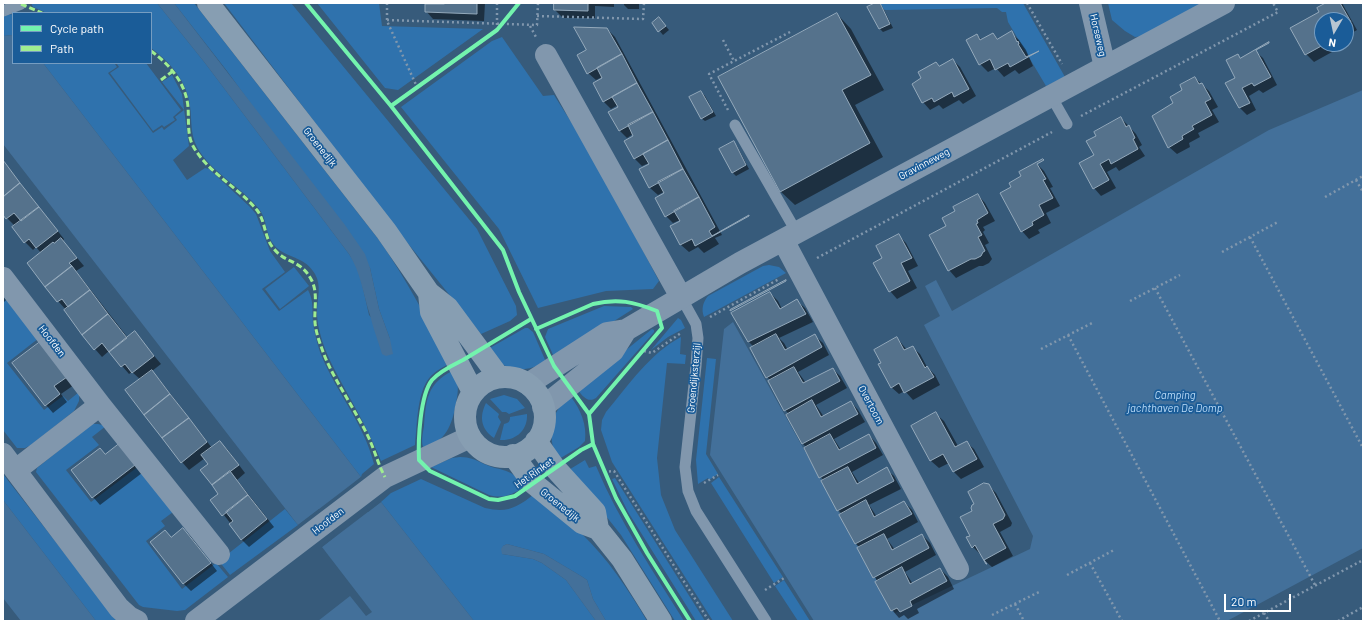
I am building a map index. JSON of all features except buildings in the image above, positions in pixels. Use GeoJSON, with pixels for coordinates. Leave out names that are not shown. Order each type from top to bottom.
{"type":"FeatureCollection","features":[{"type":"Feature","properties":{"kind":"main road","name":"Groenedijk"},"geometry":{"type":"LineString","coordinates":[[208,3],[386,231],[429,293],[448,308],[499,377]]}},
{"type":"Feature","properties":{"kind":"main road","name":"Groenedijk"},"geometry":{"type":"LineString","coordinates":[[429,293],[431,312],[473,392]]}},
{"type":"Feature","properties":{"kind":"main road"},"geometry":{"type":"LineString","coordinates":[[499,377],[519,379],[528,384],[538,394],[543,406],[545,418],[542,430],[536,441],[526,450],[513,456],[501,456],[488,453],[478,446],[470,437],[465,422],[466,406],[473,392],[484,382],[499,377]]}},
{"type":"Feature","properties":{"kind":"main road","name":"Groenedijk"},"geometry":{"type":"LineString","coordinates":[[536,441],[555,468],[594,512],[598,529],[622,559],[661,621]]}},
{"type":"Feature","properties":{"kind":"main road","name":"Groenedijk"},"geometry":{"type":"LineString","coordinates":[[513,456],[533,483],[582,523],[598,529]]}},
{"type":"Feature","properties":{"kind":"street","name":"Horseweg"},"geometry":{"type":"LineString","coordinates":[[1090,3],[1105,67]]}},
{"type":"Feature","properties":{"kind":"street","name":"Gravinneweg"},"geometry":{"type":"LineString","coordinates":[[528,384],[607,333],[626,330],[740,263],[1224,3]]}},
{"type":"Feature","properties":{"kind":"street","name":"Groendijksterzijl"},"geometry":{"type":"LineString","coordinates":[[546,55],[682,297]]}},
{"type":"Feature","properties":{"kind":"street","name":"Overtoom"},"geometry":{"type":"LineString","coordinates":[[790,237],[798,268],[958,569]]}},
{"type":"Feature","properties":{"kind":"street","name":"Hoofden"},"geometry":{"type":"LineString","coordinates":[[3,278],[100,405],[219,554]]}},
{"type":"Feature","properties":{"kind":"street","name":"Gravinneweg"},"geometry":{"type":"LineString","coordinates":[[543,406],[613,352],[626,330]]}},
{"type":"Feature","properties":{"kind":"street"},"geometry":{"type":"LineString","coordinates":[[100,405],[9,462],[119,608],[129,617],[137,621]]}},
{"type":"Feature","properties":{"kind":"street","name":"Hoofden"},"geometry":{"type":"LineString","coordinates":[[196,621],[385,477],[470,437]]}},
{"type":"Feature","properties":{"kind":"lane"},"geometry":{"type":"LineString","coordinates":[[3,10],[21,4]]}},
{"type":"Feature","properties":{"kind":"lane"},"geometry":{"type":"LineString","coordinates":[[1051,96],[1067,124]]}},
{"type":"Feature","properties":{"kind":"lane"},"geometry":{"type":"LineString","coordinates":[[735,125],[790,237]]}},
{"type":"Feature","properties":{"kind":"lane","name":"Groendijksterzijl"},"geometry":{"type":"LineString","coordinates":[[682,297],[696,324],[698,338],[685,467],[688,491],[696,511],[766,621]]}},
{"type":"Feature","properties":{"kind":"path"},"geometry":{"type":"LineString","coordinates":[[387,3],[387,20],[417,87]]}},
{"type":"Feature","properties":{"kind":"path"},"geometry":{"type":"LineString","coordinates":[[497,3],[497,30]]}},
{"type":"Feature","properties":{"kind":"path"},"geometry":{"type":"LineString","coordinates":[[387,20],[537,25],[538,3]]}},
{"type":"Feature","properties":{"kind":"path"},"geometry":{"type":"LineString","coordinates":[[537,16],[643,19],[644,3]]}},
{"type":"Feature","properties":{"kind":"path"},"geometry":{"type":"LineString","coordinates":[[1027,3],[1073,84]]}},
{"type":"Feature","properties":{"kind":"path"},"geometry":{"type":"LineString","coordinates":[[644,351],[652,353],[696,324],[798,268],[1278,12],[1273,3]]}},
{"type":"Feature","properties":{"kind":"path"},"geometry":{"type":"LineString","coordinates":[[490,34],[497,30],[506,19]]}},
{"type":"Feature","properties":{"kind":"path"},"geometry":{"type":"LineString","coordinates":[[735,125],[709,74],[792,31]]}},
{"type":"Feature","properties":{"kind":"path"},"geometry":{"type":"LineString","coordinates":[[723,40],[734,61]]}},
{"type":"Feature","properties":{"kind":"path"},"geometry":{"type":"LineString","coordinates":[[412,91],[423,83]]}},
{"type":"Feature","properties":{"kind":"path"},"geometry":{"type":"LineString","coordinates":[[1325,197],[1363,176]]}},
{"type":"Feature","properties":{"kind":"path"},"geometry":{"type":"LineString","coordinates":[[1356,180],[1363,192]]}},
{"type":"Feature","properties":{"kind":"path"},"geometry":{"type":"LineString","coordinates":[[1222,252],[1278,222]]}},
{"type":"Feature","properties":{"kind":"path"},"geometry":{"type":"LineString","coordinates":[[1250,237],[1363,448]]}},
{"type":"Feature","properties":{"kind":"path"},"geometry":{"type":"LineString","coordinates":[[1130,302],[1180,275]]}},
{"type":"Feature","properties":{"kind":"path"},"geometry":{"type":"LineString","coordinates":[[1155,288],[1315,585]]}},
{"type":"Feature","properties":{"kind":"path"},"geometry":{"type":"LineString","coordinates":[[1041,349],[1094,322]]}},
{"type":"Feature","properties":{"kind":"path"},"geometry":{"type":"LineString","coordinates":[[1068,335],[1220,621]]}},
{"type":"Feature","properties":{"kind":"path"},"geometry":{"type":"LineString","coordinates":[[639,357],[649,346]]}},
{"type":"Feature","properties":{"kind":"path"},"geometry":{"type":"LineString","coordinates":[[602,465],[607,479]]}},
{"type":"Feature","properties":{"kind":"path"},"geometry":{"type":"LineString","coordinates":[[604,472],[614,471],[709,621]]}},
{"type":"Feature","properties":{"kind":"path"},"geometry":{"type":"LineString","coordinates":[[1067,575],[1114,550]]}},
{"type":"Feature","properties":{"kind":"path"},"geometry":{"type":"LineString","coordinates":[[1249,621],[1363,560]]}},
{"type":"Feature","properties":{"kind":"path"},"geometry":{"type":"LineString","coordinates":[[1090,563],[1122,621]]}},
{"type":"Feature","properties":{"kind":"path"},"geometry":{"type":"LineString","coordinates":[[751,598],[784,578]]}},
{"type":"Feature","properties":{"kind":"path"},"geometry":{"type":"LineString","coordinates":[[992,615],[1038,592]]}},
{"type":"Feature","properties":{"kind":"path"},"geometry":{"type":"LineString","coordinates":[[1015,604],[1024,621]]}},
{"type":"Feature","properties":{"kind":"path"},"geometry":{"type":"LineString","coordinates":[[1338,621],[1363,607]]}},
{"type":"Feature","properties":{"kind":"path"},"geometry":{"type":"LineString","coordinates":[[1264,613],[1269,621]]}},
{"type":"Feature","properties":{"kind":"shaded area"},"geometry":{"type":"Polygon","coordinates":[[[31,3],[157,3],[205,63],[349,254],[360,275],[369,315],[390,339],[379,309],[370,268],[227,71],[174,3],[194,3],[389,254],[425,315],[450,362],[431,376],[427,381],[421,395],[415,445],[381,461],[369,434],[325,348],[318,322],[317,312],[319,288],[315,274],[307,264],[278,249],[268,234],[264,219],[259,209],[210,164],[197,147],[193,137],[190,106],[185,88],[171,66],[152,49],[152,12],[45,12],[33,7],[31,3]]]}},
{"type":"Feature","properties":{"kind":"shaded area"},"geometry":{"type":"Polygon","coordinates":[[[224,3],[291,3],[477,229],[516,306],[517,315],[510,321],[481,334],[393,225],[224,3]]]}},
{"type":"Feature","properties":{"kind":"shaded area"},"geometry":{"type":"Polygon","coordinates":[[[317,3],[379,3],[382,26],[483,29],[398,90],[385,88],[317,3]]]}},
{"type":"Feature","properties":{"kind":"shaded area"},"geometry":{"type":"Polygon","coordinates":[[[873,3],[1023,3],[1065,77],[1046,86],[1008,22],[1006,12],[1002,12],[997,8],[886,10],[876,8],[873,3]]]}},
{"type":"Feature","properties":{"kind":"shaded area"},"geometry":{"type":"Polygon","coordinates":[[[1108,3],[1202,3],[1144,36],[1135,37],[1112,20],[1108,3]]]}},
{"type":"Feature","properties":{"kind":"shaded area"},"geometry":{"type":"Polygon","coordinates":[[[12,14],[12,35],[3,36],[3,16],[12,14]]]}},
{"type":"Feature","properties":{"kind":"shaded area"},"geometry":{"type":"Polygon","coordinates":[[[502,37],[543,96],[554,95],[592,155],[659,281],[653,289],[606,291],[538,308],[499,229],[401,107],[492,41],[502,37]]]}},
{"type":"Feature","properties":{"kind":"shaded area"},"geometry":{"type":"Polygon","coordinates":[[[44,64],[115,64],[117,67],[108,73],[153,133],[162,127],[164,130],[177,120],[175,117],[184,110],[162,82],[172,75],[182,94],[189,146],[173,160],[187,180],[205,168],[209,169],[256,214],[270,251],[285,272],[262,289],[279,311],[308,290],[312,302],[313,326],[320,352],[333,380],[363,435],[374,464],[362,474],[361,477],[44,64]]]}},
{"type":"Feature","properties":{"kind":"shaded area"},"geometry":{"type":"Polygon","coordinates":[[[117,64],[147,64],[181,110],[173,117],[175,120],[164,127],[162,125],[153,131],[110,73],[119,67],[117,64]]]}},
{"type":"Feature","properties":{"kind":"shaded area"},"geometry":{"type":"Polygon","coordinates":[[[769,265],[779,267],[786,273],[704,317],[703,306],[708,296],[763,266],[769,265]]]}},
{"type":"Feature","properties":{"kind":"shaded area"},"geometry":{"type":"Polygon","coordinates":[[[294,267],[309,286],[280,309],[265,289],[294,267]]]}},
{"type":"Feature","properties":{"kind":"shaded area"},"geometry":{"type":"Polygon","coordinates":[[[3,294],[39,338],[7,363],[44,410],[63,396],[68,401],[79,392],[79,401],[74,411],[31,445],[25,448],[17,448],[3,430],[3,294]]]}},
{"type":"Feature","properties":{"kind":"shaded area"},"geometry":{"type":"Polygon","coordinates":[[[604,306],[631,307],[633,309],[556,358],[554,357],[545,337],[548,329],[604,306]]]}},
{"type":"Feature","properties":{"kind":"shaded area"},"geometry":{"type":"Polygon","coordinates":[[[678,318],[681,320],[685,328],[668,337],[651,350],[678,318]]]}},
{"type":"Feature","properties":{"kind":"shaded area"},"geometry":{"type":"Polygon","coordinates":[[[525,328],[528,328],[533,332],[546,362],[528,369],[510,368],[495,358],[488,349],[525,328]]]}},
{"type":"Feature","properties":{"kind":"shaded area"},"geometry":{"type":"Polygon","coordinates":[[[652,329],[654,332],[596,398],[588,400],[582,395],[578,390],[579,388],[652,329]]]}},
{"type":"Feature","properties":{"kind":"shaded area"},"geometry":{"type":"Polygon","coordinates":[[[681,337],[680,354],[686,355],[685,364],[667,363],[657,458],[661,495],[675,530],[733,621],[713,621],[612,462],[601,430],[602,420],[606,412],[631,381],[659,352],[681,337]]]}},
{"type":"Feature","properties":{"kind":"shaded area"},"geometry":{"type":"Polygon","coordinates":[[[707,358],[716,359],[706,454],[718,474],[709,480],[708,478],[698,484],[696,460],[707,358]]]}},
{"type":"Feature","properties":{"kind":"shaded area"},"geometry":{"type":"Polygon","coordinates":[[[452,371],[458,385],[458,390],[450,425],[447,432],[442,437],[431,445],[423,447],[422,439],[429,394],[437,381],[452,371]]]}},
{"type":"Feature","properties":{"kind":"shaded area"},"geometry":{"type":"Polygon","coordinates":[[[504,395],[517,399],[525,408],[509,414],[502,412],[490,399],[504,395]]]}},
{"type":"Feature","properties":{"kind":"shaded area"},"geometry":{"type":"Polygon","coordinates":[[[571,397],[578,407],[584,423],[585,441],[579,447],[559,459],[553,449],[551,434],[556,413],[560,406],[571,397]]]}},
{"type":"Feature","properties":{"kind":"shaded area"},"geometry":{"type":"Polygon","coordinates":[[[486,403],[499,414],[498,417],[501,422],[494,438],[486,431],[482,422],[482,413],[486,403]]]}},
{"type":"Feature","properties":{"kind":"shaded area"},"geometry":{"type":"Polygon","coordinates":[[[527,414],[527,420],[523,430],[520,433],[511,439],[500,440],[504,424],[509,422],[510,417],[527,414]]]}},
{"type":"Feature","properties":{"kind":"shaded area"},"geometry":{"type":"Polygon","coordinates":[[[92,424],[106,426],[92,437],[99,445],[66,470],[91,502],[139,466],[173,512],[161,521],[165,526],[146,541],[182,589],[216,563],[228,577],[185,610],[177,611],[143,607],[139,605],[36,472],[37,468],[92,424]]]}},
{"type":"Feature","properties":{"kind":"shaded area"},"geometry":{"type":"Polygon","coordinates":[[[460,457],[473,459],[511,473],[524,487],[507,496],[499,497],[489,495],[431,467],[452,458],[460,457]]]}},
{"type":"Feature","properties":{"kind":"shaded area"},"geometry":{"type":"Polygon","coordinates":[[[585,460],[589,468],[596,466],[626,526],[684,621],[675,621],[621,535],[567,471],[585,460]]]}},
{"type":"Feature","properties":{"kind":"shaded area"},"geometry":{"type":"Polygon","coordinates":[[[3,474],[117,621],[96,621],[3,500],[3,474]]]}},
{"type":"Feature","properties":{"kind":"shaded area"},"geometry":{"type":"Polygon","coordinates":[[[719,477],[783,577],[774,583],[711,483],[719,477]]]}},
{"type":"Feature","properties":{"kind":"shaded area"},"geometry":{"type":"Polygon","coordinates":[[[615,478],[705,621],[696,621],[628,512],[612,479],[615,478]]]}},
{"type":"Feature","properties":{"kind":"shaded area"},"geometry":{"type":"Polygon","coordinates":[[[421,479],[485,508],[500,510],[517,506],[534,494],[576,528],[600,553],[625,586],[647,621],[606,621],[593,599],[587,580],[544,554],[507,544],[503,546],[502,554],[533,559],[542,563],[566,580],[596,621],[474,621],[381,502],[391,493],[421,479]]]}},
{"type":"Feature","properties":{"kind":"shaded area"},"geometry":{"type":"Polygon","coordinates":[[[285,509],[298,525],[230,575],[219,561],[285,509]]]}},
{"type":"Feature","properties":{"kind":"shaded area"},"geometry":{"type":"Polygon","coordinates":[[[784,580],[810,621],[798,621],[775,586],[784,580]]]}},
{"type":"Feature","properties":{"kind":"water"},"geometry":{"type":"Polygon","coordinates":[[[157,3],[174,3],[345,225],[365,254],[370,268],[379,309],[390,339],[393,354],[386,356],[382,354],[359,276],[349,254],[205,63],[157,3]]]}},
{"type":"Feature","properties":{"kind":"water"},"geometry":{"type":"Polygon","coordinates":[[[12,35],[12,64],[44,64],[361,477],[350,486],[368,512],[381,502],[474,621],[318,621],[350,596],[366,616],[372,612],[322,547],[337,535],[319,509],[298,525],[3,144],[3,36],[12,35]]]}},
{"type":"Feature","properties":{"kind":"water","name":"Camping jachthaven De Domp"},"geometry":{"type":"Polygon","coordinates":[[[1363,90],[1363,548],[1227,621],[814,621],[710,455],[724,329],[733,322],[895,613],[1030,549],[1033,536],[924,325],[940,316],[925,286],[936,280],[952,311],[1269,130],[1363,90]]]}},
{"type":"Feature","properties":{"kind":"water"},"geometry":{"type":"Polygon","coordinates":[[[3,500],[96,621],[21,621],[3,598],[3,500]]]}},
{"type":"Feature","properties":{"kind":"water"},"geometry":{"type":"Polygon","coordinates":[[[507,544],[544,554],[587,580],[593,599],[606,621],[596,621],[566,580],[542,563],[533,559],[502,554],[501,549],[507,544]]]}},
{"type":"Feature","properties":{"kind":"pier"},"geometry":{"type":"Polygon","coordinates":[[[361,477],[362,478],[352,486],[368,510],[380,500],[381,502],[322,547],[321,546],[335,535],[319,511],[299,527],[298,525],[361,477]]]}},
{"type":"Feature","properties":{"kind":"marked path"},"geometry":{"type":"LineString","coordinates":[[21,4],[40,12]]}},
{"type":"Feature","properties":{"kind":"marked path"},"geometry":{"type":"LineString","coordinates":[[152,52],[176,75],[184,90],[187,98],[191,142],[199,156],[257,210],[262,220],[268,240],[274,249],[283,257],[303,269],[312,281],[315,296],[315,326],[322,349],[333,374],[368,436],[385,477]]}},
{"type":"Feature","properties":{"kind":"marked path"},"geometry":{"type":"LineString","coordinates":[[161,80],[173,71]]}},
{"type":"Feature","properties":{"kind":"cycle path"},"geometry":{"type":"LineString","coordinates":[[306,3],[391,106],[503,250],[519,292],[554,366],[589,414],[593,444],[616,498],[647,553],[690,621]]}},
{"type":"Feature","properties":{"kind":"cycle path"},"geometry":{"type":"LineString","coordinates":[[391,106],[497,30],[519,3]]}},
{"type":"Feature","properties":{"kind":"cycle path"},"geometry":{"type":"LineString","coordinates":[[536,329],[593,304],[602,302],[618,301],[633,303],[657,311],[662,328],[589,414]]}},
{"type":"Feature","properties":{"kind":"cycle path","name":"Het Rinket"},"geometry":{"type":"LineString","coordinates":[[531,319],[447,368],[432,380],[428,387],[422,407],[419,460],[430,471],[489,499],[498,500],[515,496],[581,450],[593,444]]}}]}
